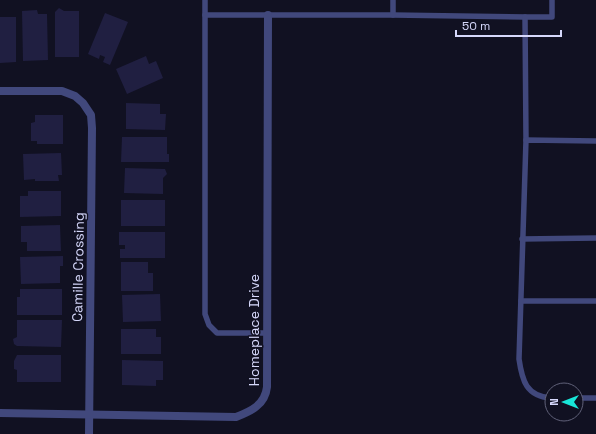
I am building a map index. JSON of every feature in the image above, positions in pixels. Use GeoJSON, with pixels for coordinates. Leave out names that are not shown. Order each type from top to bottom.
{"type":"FeatureCollection","features":[{"type":"Feature","properties":{"kind":"street","name":"Homeplace Drive"},"geometry":{"type":"LineString","coordinates":[[0,413],[236,417],[255,409],[266,395],[268,15]]}},
{"type":"Feature","properties":{"kind":"street","name":"Camille Crossing"},"geometry":{"type":"LineString","coordinates":[[0,90],[62,92],[75,96],[83,103],[91,115],[89,434]]}},
{"type":"Feature","properties":{"kind":"lane"},"geometry":{"type":"LineString","coordinates":[[205,0],[205,314],[209,325],[217,333],[267,333]]}},
{"type":"Feature","properties":{"kind":"lane"},"geometry":{"type":"LineString","coordinates":[[393,0],[393,15]]}},
{"type":"Feature","properties":{"kind":"lane"},"geometry":{"type":"LineString","coordinates":[[205,15],[552,17],[552,0]]}},
{"type":"Feature","properties":{"kind":"lane"},"geometry":{"type":"LineString","coordinates":[[525,17],[526,140],[519,358],[522,380],[533,393],[544,397]]}},
{"type":"Feature","properties":{"kind":"lane"},"geometry":{"type":"LineString","coordinates":[[526,140],[596,141]]}},
{"type":"Feature","properties":{"kind":"lane"},"geometry":{"type":"LineString","coordinates":[[522,239],[596,238]]}},
{"type":"Feature","properties":{"kind":"lane"},"geometry":{"type":"LineString","coordinates":[[521,302],[596,302]]}},
{"type":"Feature","properties":{"kind":"lane"},"geometry":{"type":"LineString","coordinates":[[584,398],[596,398]]}},
{"type":"Feature","properties":{"kind":"building"},"geometry":{"type":"Polygon","coordinates":[[[59,8],[64,11],[79,11],[79,57],[55,57],[55,12],[59,8]]]}},
{"type":"Feature","properties":{"kind":"building"},"geometry":{"type":"Polygon","coordinates":[[[37,10],[38,14],[47,14],[48,60],[23,61],[22,11],[37,10]]]}},
{"type":"Feature","properties":{"kind":"building"},"geometry":{"type":"Polygon","coordinates":[[[105,13],[128,22],[110,65],[103,62],[105,57],[100,55],[99,59],[88,54],[105,13]]]}},
{"type":"Feature","properties":{"kind":"building"},"geometry":{"type":"Polygon","coordinates":[[[0,17],[16,17],[16,62],[0,63],[0,17]]]}},
{"type":"Feature","properties":{"kind":"building"},"geometry":{"type":"Polygon","coordinates":[[[146,56],[149,64],[156,61],[163,78],[127,94],[116,69],[146,56]]]}},
{"type":"Feature","properties":{"kind":"building"},"geometry":{"type":"Polygon","coordinates":[[[126,103],[160,104],[160,114],[166,114],[165,130],[126,129],[126,103]]]}},
{"type":"Feature","properties":{"kind":"building"},"geometry":{"type":"Polygon","coordinates":[[[35,115],[63,115],[63,144],[37,144],[37,141],[31,141],[31,123],[35,122],[35,115]]]}},
{"type":"Feature","properties":{"kind":"building"},"geometry":{"type":"Polygon","coordinates":[[[122,137],[167,137],[167,154],[169,154],[169,162],[121,162],[122,137]]]}},
{"type":"Feature","properties":{"kind":"building"},"geometry":{"type":"Polygon","coordinates":[[[61,153],[62,175],[58,175],[59,181],[35,181],[35,179],[24,180],[23,154],[61,153]]]}},
{"type":"Feature","properties":{"kind":"building"},"geometry":{"type":"Polygon","coordinates":[[[125,168],[165,169],[167,174],[163,178],[163,194],[124,193],[125,168]]]}},
{"type":"Feature","properties":{"kind":"building"},"geometry":{"type":"Polygon","coordinates":[[[28,191],[61,191],[61,216],[20,217],[20,196],[28,196],[28,191]]]}},
{"type":"Feature","properties":{"kind":"building"},"geometry":{"type":"Polygon","coordinates":[[[121,200],[165,200],[165,226],[121,226],[121,200]]]}},
{"type":"Feature","properties":{"kind":"building"},"geometry":{"type":"Polygon","coordinates":[[[60,225],[61,251],[27,251],[27,242],[21,242],[21,226],[60,225]]]}},
{"type":"Feature","properties":{"kind":"building"},"geometry":{"type":"Polygon","coordinates":[[[119,232],[165,232],[165,258],[120,258],[120,249],[125,249],[125,245],[119,245],[119,232]]]}},
{"type":"Feature","properties":{"kind":"building"},"geometry":{"type":"Polygon","coordinates":[[[63,256],[63,266],[60,266],[60,283],[21,284],[20,257],[63,256]]]}},
{"type":"Feature","properties":{"kind":"building"},"geometry":{"type":"Polygon","coordinates":[[[121,262],[148,262],[148,273],[153,273],[153,291],[121,291],[121,262]]]}},
{"type":"Feature","properties":{"kind":"building"},"geometry":{"type":"Polygon","coordinates":[[[20,289],[62,289],[62,315],[17,315],[17,297],[20,297],[20,289]]]}},
{"type":"Feature","properties":{"kind":"building"},"geometry":{"type":"Polygon","coordinates":[[[160,294],[161,321],[123,322],[122,295],[160,294]]]}},
{"type":"Feature","properties":{"kind":"building"},"geometry":{"type":"Polygon","coordinates":[[[17,320],[62,320],[61,347],[17,346],[14,344],[13,339],[17,337],[17,320]]]}},
{"type":"Feature","properties":{"kind":"building"},"geometry":{"type":"Polygon","coordinates":[[[121,329],[156,329],[156,337],[161,337],[161,354],[121,354],[121,329]]]}},
{"type":"Feature","properties":{"kind":"building"},"geometry":{"type":"Polygon","coordinates":[[[17,355],[61,355],[61,382],[17,382],[17,370],[14,369],[14,361],[17,355]]]}},
{"type":"Feature","properties":{"kind":"building"},"geometry":{"type":"Polygon","coordinates":[[[122,360],[163,361],[163,380],[156,380],[156,386],[122,385],[122,360]]]}}]}
